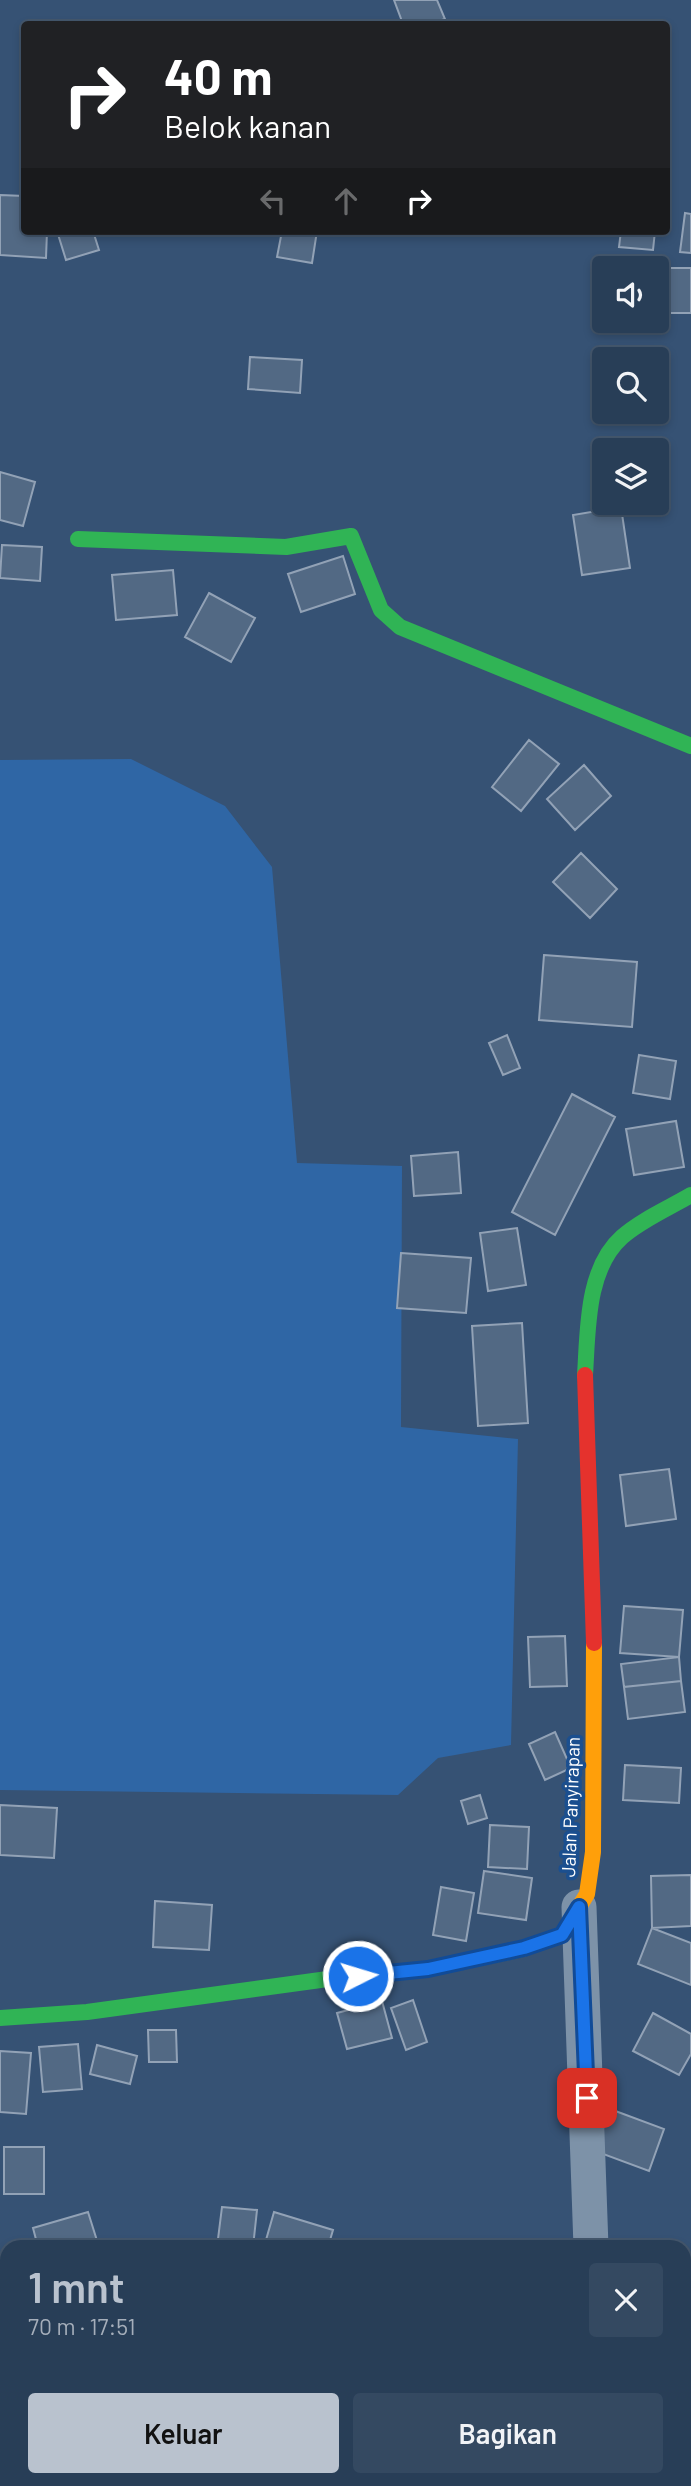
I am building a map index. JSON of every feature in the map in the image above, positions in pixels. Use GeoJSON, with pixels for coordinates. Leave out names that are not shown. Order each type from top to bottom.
{"type":"FeatureCollection","features":[{"type":"Feature","properties":{"kind":"street"},"geometry":{"type":"LineString","coordinates":[[78,539],[286,547],[352,536],[381,610],[400,627],[691,746]]}},
{"type":"Feature","properties":{"kind":"street","name":"Jalan Panyirapan"},"geometry":{"type":"LineString","coordinates":[[0,2018],[88,2012],[335,1978],[428,1969],[524,1948],[562,1935],[587,1894],[593,1852],[594,1580],[584,1386],[589,1317],[603,1259],[631,1231],[691,1195]]}},
{"type":"Feature","properties":{"kind":"street"},"geometry":{"type":"LineString","coordinates":[[579,1907],[592,2240]]}},
{"type":"Feature","properties":{"kind":"shaded area"},"geometry":{"type":"Polygon","coordinates":[[[131,759],[225,806],[272,867],[297,1163],[402,1166],[401,1427],[518,1439],[511,1745],[438,1758],[398,1795],[0,1790],[0,760],[131,759]]]}},
{"type":"Feature","properties":{"kind":"building"},"geometry":{"type":"Polygon","coordinates":[[[394,0],[437,0],[445,19],[439,21],[402,21],[394,0]]]}},
{"type":"Feature","properties":{"kind":"building"},"geometry":{"type":"Polygon","coordinates":[[[0,195],[21,196],[21,235],[47,235],[46,258],[0,255],[0,195]]]}},
{"type":"Feature","properties":{"kind":"building"},"geometry":{"type":"Polygon","coordinates":[[[685,213],[691,214],[691,253],[680,252],[685,213]]]}},
{"type":"Feature","properties":{"kind":"building"},"geometry":{"type":"Polygon","coordinates":[[[58,235],[94,235],[99,250],[66,260],[58,235]]]}},
{"type":"Feature","properties":{"kind":"building"},"geometry":{"type":"Polygon","coordinates":[[[281,235],[316,235],[312,263],[277,257],[281,235]]]}},
{"type":"Feature","properties":{"kind":"building"},"geometry":{"type":"Polygon","coordinates":[[[620,235],[655,235],[653,250],[619,247],[620,235]]]}},
{"type":"Feature","properties":{"kind":"building"},"geometry":{"type":"Polygon","coordinates":[[[669,268],[691,268],[691,313],[669,313],[669,268]]]}},
{"type":"Feature","properties":{"kind":"building"},"geometry":{"type":"Polygon","coordinates":[[[250,357],[302,360],[300,393],[248,389],[250,357]]]}},
{"type":"Feature","properties":{"kind":"building"},"geometry":{"type":"Polygon","coordinates":[[[0,472],[35,482],[23,526],[0,520],[0,472]]]}},
{"type":"Feature","properties":{"kind":"building"},"geometry":{"type":"Polygon","coordinates":[[[592,512],[592,515],[622,515],[630,568],[582,575],[573,515],[592,512]]]}},
{"type":"Feature","properties":{"kind":"building"},"geometry":{"type":"Polygon","coordinates":[[[2,545],[42,547],[40,581],[0,578],[2,545]]]}},
{"type":"Feature","properties":{"kind":"building"},"geometry":{"type":"Polygon","coordinates":[[[343,556],[355,594],[301,612],[288,574],[343,556]]]}},
{"type":"Feature","properties":{"kind":"building"},"geometry":{"type":"Polygon","coordinates":[[[173,570],[177,615],[116,620],[112,575],[173,570]]]}},
{"type":"Feature","properties":{"kind":"building"},"geometry":{"type":"Polygon","coordinates":[[[209,593],[255,618],[231,662],[185,637],[209,593]]]}},
{"type":"Feature","properties":{"kind":"building"},"geometry":{"type":"Polygon","coordinates":[[[529,740],[559,764],[521,811],[492,787],[529,740]]]}},
{"type":"Feature","properties":{"kind":"building"},"geometry":{"type":"Polygon","coordinates":[[[584,765],[611,796],[575,830],[547,799],[584,765]]]}},
{"type":"Feature","properties":{"kind":"building"},"geometry":{"type":"Polygon","coordinates":[[[581,853],[617,889],[590,918],[553,882],[581,853]]]}},
{"type":"Feature","properties":{"kind":"building"},"geometry":{"type":"Polygon","coordinates":[[[544,955],[637,962],[632,1027],[539,1020],[544,955]]]}},
{"type":"Feature","properties":{"kind":"building"},"geometry":{"type":"Polygon","coordinates":[[[507,1035],[520,1068],[503,1075],[489,1043],[507,1035]]]}},
{"type":"Feature","properties":{"kind":"building"},"geometry":{"type":"Polygon","coordinates":[[[639,1055],[676,1061],[670,1099],[633,1093],[639,1055]]]}},
{"type":"Feature","properties":{"kind":"building"},"geometry":{"type":"Polygon","coordinates":[[[572,1094],[615,1117],[555,1235],[512,1212],[572,1094]]]}},
{"type":"Feature","properties":{"kind":"building"},"geometry":{"type":"Polygon","coordinates":[[[676,1121],[684,1167],[634,1175],[626,1129],[676,1121]]]}},
{"type":"Feature","properties":{"kind":"building"},"geometry":{"type":"Polygon","coordinates":[[[458,1152],[461,1193],[414,1196],[411,1156],[458,1152]]]}},
{"type":"Feature","properties":{"kind":"building"},"geometry":{"type":"Polygon","coordinates":[[[517,1228],[526,1285],[488,1291],[480,1233],[517,1228]]]}},
{"type":"Feature","properties":{"kind":"building"},"geometry":{"type":"Polygon","coordinates":[[[401,1253],[471,1258],[466,1313],[397,1308],[401,1253]]]}},
{"type":"Feature","properties":{"kind":"building"},"geometry":{"type":"Polygon","coordinates":[[[522,1323],[528,1423],[478,1426],[472,1326],[522,1323]]]}},
{"type":"Feature","properties":{"kind":"building"},"geometry":{"type":"Polygon","coordinates":[[[669,1469],[676,1519],[626,1526],[620,1475],[669,1469]]]}},
{"type":"Feature","properties":{"kind":"building"},"geometry":{"type":"Polygon","coordinates":[[[624,1606],[683,1610],[679,1657],[620,1653],[624,1606]]]}},
{"type":"Feature","properties":{"kind":"building"},"geometry":{"type":"Polygon","coordinates":[[[565,1636],[567,1686],[530,1687],[528,1637],[565,1636]]]}},
{"type":"Feature","properties":{"kind":"building"},"geometry":{"type":"Polygon","coordinates":[[[679,1657],[681,1681],[624,1687],[621,1664],[679,1657]]]}},
{"type":"Feature","properties":{"kind":"building"},"geometry":{"type":"Polygon","coordinates":[[[681,1681],[685,1712],[628,1719],[624,1687],[681,1681]]]}},
{"type":"Feature","properties":{"kind":"building"},"geometry":{"type":"Polygon","coordinates":[[[555,1732],[571,1768],[545,1780],[529,1744],[555,1732]]]}},
{"type":"Feature","properties":{"kind":"building"},"geometry":{"type":"Polygon","coordinates":[[[625,1765],[681,1768],[679,1803],[623,1800],[625,1765]]]}},
{"type":"Feature","properties":{"kind":"building"},"geometry":{"type":"Polygon","coordinates":[[[480,1795],[487,1818],[468,1824],[461,1801],[480,1795]]]}},
{"type":"Feature","properties":{"kind":"building"},"geometry":{"type":"Polygon","coordinates":[[[0,1805],[57,1808],[54,1858],[0,1855],[0,1805]]]}},
{"type":"Feature","properties":{"kind":"building"},"geometry":{"type":"Polygon","coordinates":[[[490,1825],[529,1827],[527,1869],[488,1867],[490,1825]]]}},
{"type":"Feature","properties":{"kind":"building"},"geometry":{"type":"Polygon","coordinates":[[[484,1871],[532,1878],[526,1920],[478,1913],[484,1871]]]}},
{"type":"Feature","properties":{"kind":"building"},"geometry":{"type":"Polygon","coordinates":[[[691,1875],[691,1926],[652,1928],[651,1876],[691,1875]]]}},
{"type":"Feature","properties":{"kind":"building"},"geometry":{"type":"Polygon","coordinates":[[[441,1887],[474,1893],[466,1941],[433,1935],[441,1887]]]}},
{"type":"Feature","properties":{"kind":"building"},"geometry":{"type":"Polygon","coordinates":[[[155,1901],[212,1905],[209,1950],[153,1947],[155,1901]]]}},
{"type":"Feature","properties":{"kind":"building"},"geometry":{"type":"Polygon","coordinates":[[[652,1928],[691,1943],[691,1985],[638,1964],[652,1928]]]}},
{"type":"Feature","properties":{"kind":"building"},"geometry":{"type":"Polygon","coordinates":[[[413,2000],[427,2042],[406,2050],[391,2008],[413,2000]]]}},
{"type":"Feature","properties":{"kind":"building"},"geometry":{"type":"Polygon","coordinates":[[[382,2001],[392,2038],[347,2049],[337,2013],[382,2001]]]}},
{"type":"Feature","properties":{"kind":"building"},"geometry":{"type":"Polygon","coordinates":[[[653,2013],[691,2034],[691,2054],[679,2075],[633,2051],[653,2013]]]}},
{"type":"Feature","properties":{"kind":"building"},"geometry":{"type":"Polygon","coordinates":[[[148,2030],[176,2030],[177,2062],[149,2062],[148,2030]]]}},
{"type":"Feature","properties":{"kind":"building"},"geometry":{"type":"Polygon","coordinates":[[[78,2044],[82,2089],[43,2092],[39,2047],[78,2044]]]}},
{"type":"Feature","properties":{"kind":"building"},"geometry":{"type":"Polygon","coordinates":[[[97,2045],[137,2056],[130,2084],[90,2074],[97,2045]]]}},
{"type":"Feature","properties":{"kind":"building"},"geometry":{"type":"Polygon","coordinates":[[[0,2051],[31,2053],[26,2114],[0,2112],[0,2051]]]}},
{"type":"Feature","properties":{"kind":"building"},"geometry":{"type":"Polygon","coordinates":[[[610,2109],[664,2129],[649,2171],[595,2151],[610,2109]]]}},
{"type":"Feature","properties":{"kind":"building"},"geometry":{"type":"Polygon","coordinates":[[[4,2147],[44,2147],[44,2194],[4,2194],[4,2147]]]}},
{"type":"Feature","properties":{"kind":"building"},"geometry":{"type":"Polygon","coordinates":[[[222,2207],[257,2210],[254,2240],[218,2240],[222,2207]]]}},
{"type":"Feature","properties":{"kind":"building"},"geometry":{"type":"Polygon","coordinates":[[[88,2212],[97,2240],[36,2240],[33,2228],[88,2212]]]}},
{"type":"Feature","properties":{"kind":"building"},"geometry":{"type":"Polygon","coordinates":[[[274,2212],[333,2230],[330,2240],[266,2240],[274,2212]]]}},
{"type":"Feature","properties":{"kind":"traffic: fast"},"geometry":{"type":"LineString","coordinates":[[78,539],[286,547],[351,536],[381,610],[400,627],[691,746]]}},
{"type":"Feature","properties":{"kind":"traffic: fast"},"geometry":{"type":"LineString","coordinates":[[585,1375],[591,1302],[601,1266],[610,1250],[638,1225],[691,1195]]}},
{"type":"Feature","properties":{"kind":"traffic: fast"},"geometry":{"type":"LineString","coordinates":[[0,2018],[87,2012],[335,1978],[428,1969],[522,1949]]}},
{"type":"Feature","properties":{"kind":"traffic: slow"},"geometry":{"type":"LineString","coordinates":[[522,1949],[562,1935],[587,1894],[593,1852],[594,1643]]}},
{"type":"Feature","properties":{"kind":"traffic: jam"},"geometry":{"type":"LineString","coordinates":[[585,1375],[594,1643]]}},
{"type":"Feature","properties":{"kind":"route"},"geometry":{"type":"LineString","coordinates":[[358,1976],[428,1969],[524,1948],[562,1935],[579,1907],[587,2098]]}}]}
